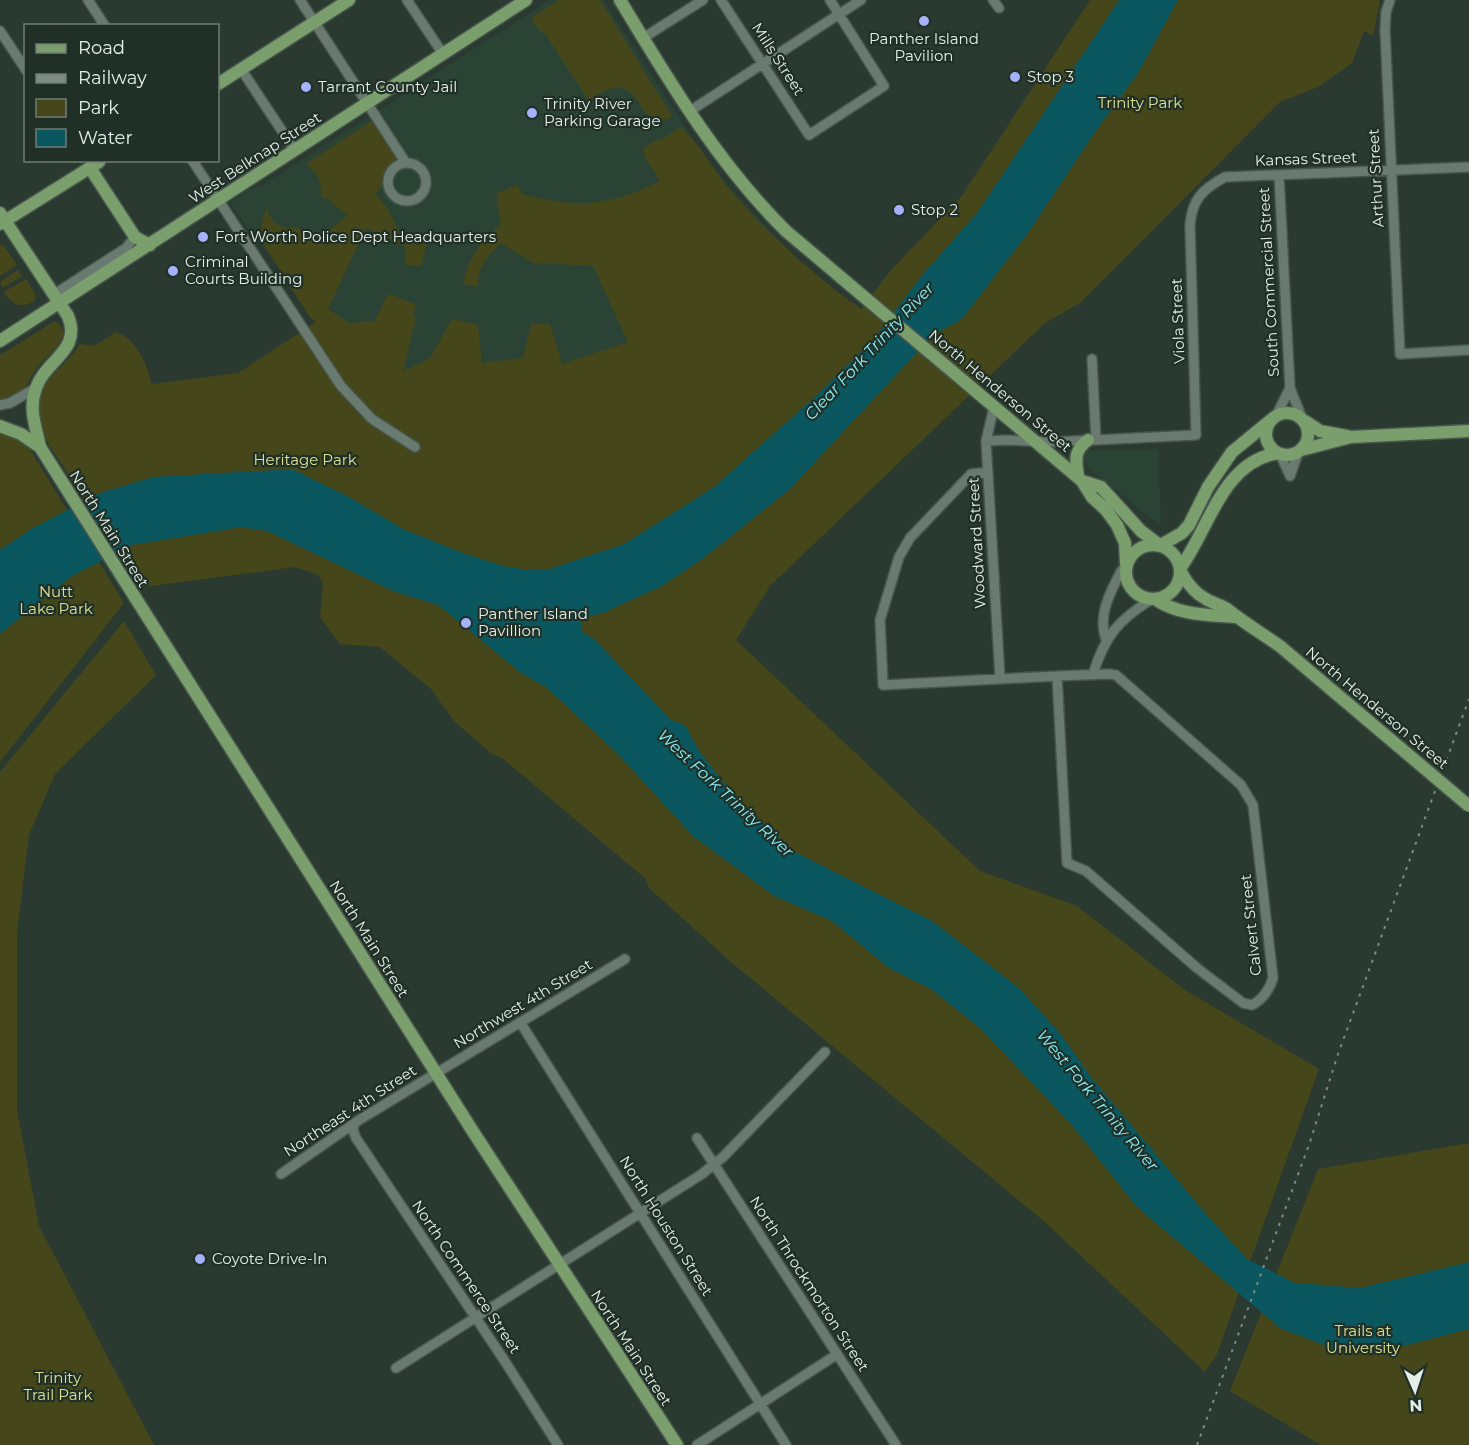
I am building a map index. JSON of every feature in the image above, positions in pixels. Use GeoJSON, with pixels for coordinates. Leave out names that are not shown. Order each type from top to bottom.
{"type":"FeatureCollection","features":[{"type":"Feature","properties":{"kind":"main road"},"geometry":{"type":"LineString","coordinates":[[219,83],[349,0]]}},
{"type":"Feature","properties":{"kind":"main road","name":"North Henderson Street"},"geometry":{"type":"LineString","coordinates":[[620,0],[718,153],[753,196],[786,231],[1080,479],[1092,497],[1117,525],[1125,543],[1126,565]]}},
{"type":"Feature","properties":{"kind":"main road","name":"West Belknap Street"},"geometry":{"type":"LineString","coordinates":[[0,341],[56,299],[150,245],[519,2]]}},
{"type":"Feature","properties":{"kind":"main road"},"geometry":{"type":"LineString","coordinates":[[40,448],[32,413],[36,388],[43,373],[67,348],[72,337],[70,321],[2,219],[91,163],[135,237],[150,245]]}},
{"type":"Feature","properties":{"kind":"main road"},"geometry":{"type":"LineString","coordinates":[[1351,437],[1320,431],[1303,419],[1289,413],[1273,418],[1232,452],[1182,533],[1160,545],[1143,546],[1135,551],[1126,565],[1129,585],[1143,597],[1154,599],[1166,596],[1172,591],[1179,580],[1181,569],[1233,477],[1261,457],[1279,454],[1292,455],[1351,437],[1469,431]]}},
{"type":"Feature","properties":{"kind":"main road"},"geometry":{"type":"LineString","coordinates":[[1273,418],[1266,431],[1266,438],[1269,445],[1279,454]]}},
{"type":"Feature","properties":{"kind":"main road"},"geometry":{"type":"LineString","coordinates":[[1299,452],[1309,437],[1309,431],[1303,419]]}},
{"type":"Feature","properties":{"kind":"main road"},"geometry":{"type":"LineString","coordinates":[[0,426],[14,430],[40,448]]}},
{"type":"Feature","properties":{"kind":"main road"},"geometry":{"type":"LineString","coordinates":[[1080,479],[1076,452],[1080,445],[1092,440]]}},
{"type":"Feature","properties":{"kind":"main road","name":"North Main Street"},"geometry":{"type":"LineString","coordinates":[[40,448],[436,1074],[677,1445]]}},
{"type":"Feature","properties":{"kind":"main road","name":"North Henderson Street"},"geometry":{"type":"LineString","coordinates":[[1080,479],[1101,487],[1141,531],[1160,545]]}},
{"type":"Feature","properties":{"kind":"main road"},"geometry":{"type":"LineString","coordinates":[[1160,545],[1175,555],[1181,569]]}},
{"type":"Feature","properties":{"kind":"main road","name":"North Henderson Street"},"geometry":{"type":"LineString","coordinates":[[1181,569],[1185,580],[1198,594],[1226,608],[1234,616],[1281,647],[1469,806]]}},
{"type":"Feature","properties":{"kind":"main road","name":"North Henderson Street"},"geometry":{"type":"LineString","coordinates":[[1154,599],[1183,612],[1234,616]]}},
{"type":"Feature","properties":{"kind":"street"},"geometry":{"type":"LineString","coordinates":[[88,0],[104,24]]}},
{"type":"Feature","properties":{"kind":"street"},"geometry":{"type":"LineString","coordinates":[[300,0],[406,163],[418,167],[426,177],[424,190],[415,199],[408,201],[402,200],[391,192],[388,180],[394,168],[406,163]]}},
{"type":"Feature","properties":{"kind":"street"},"geometry":{"type":"LineString","coordinates":[[407,0],[443,54]]}},
{"type":"Feature","properties":{"kind":"street"},"geometry":{"type":"LineString","coordinates":[[643,38],[703,0]]}},
{"type":"Feature","properties":{"kind":"street","name":"Mills Street"},"geometry":{"type":"LineString","coordinates":[[721,0],[809,135],[884,86],[839,14]]}},
{"type":"Feature","properties":{"kind":"street"},"geometry":{"type":"LineString","coordinates":[[830,0],[839,14]]}},
{"type":"Feature","properties":{"kind":"street"},"geometry":{"type":"LineString","coordinates":[[690,111],[861,0]]}},
{"type":"Feature","properties":{"kind":"street","name":"Arthur Street"},"geometry":{"type":"LineString","coordinates":[[1390,0],[1385,21],[1400,354],[1469,350]]}},
{"type":"Feature","properties":{"kind":"street"},"geometry":{"type":"LineString","coordinates":[[0,31],[24,67]]}},
{"type":"Feature","properties":{"kind":"street"},"geometry":{"type":"LineString","coordinates":[[241,69],[294,149]]}},
{"type":"Feature","properties":{"kind":"street"},"geometry":{"type":"LineString","coordinates":[[193,162],[269,280],[350,397],[380,425],[415,447]]}},
{"type":"Feature","properties":{"kind":"street","name":"Kansas Street"},"geometry":{"type":"LineString","coordinates":[[1193,206],[1197,198],[1210,185],[1225,177],[1469,167]]}},
{"type":"Feature","properties":{"kind":"street","name":"South Commercial Street"},"geometry":{"type":"LineString","coordinates":[[1279,175],[1290,388],[1303,419]]}},
{"type":"Feature","properties":{"kind":"street","name":"Viola Street"},"geometry":{"type":"LineString","coordinates":[[1092,440],[1196,435],[1190,225],[1193,206]]}},
{"type":"Feature","properties":{"kind":"street"},"geometry":{"type":"LineString","coordinates":[[56,299],[126,248],[135,237]]}},
{"type":"Feature","properties":{"kind":"street"},"geometry":{"type":"LineString","coordinates":[[986,441],[1092,440],[1092,359]]}},
{"type":"Feature","properties":{"kind":"street"},"geometry":{"type":"LineString","coordinates":[[0,405],[10,403],[36,388]]}},
{"type":"Feature","properties":{"kind":"street","name":"South Commercial Street"},"geometry":{"type":"LineString","coordinates":[[1273,418],[1290,388]]}},
{"type":"Feature","properties":{"kind":"street","name":"Woodward Street"},"geometry":{"type":"LineString","coordinates":[[994,407],[986,441],[1000,678]]}},
{"type":"Feature","properties":{"kind":"street"},"geometry":{"type":"LineString","coordinates":[[1279,454],[1290,476],[1299,452]]}},
{"type":"Feature","properties":{"kind":"street","name":"Calvert Street"},"geometry":{"type":"LineString","coordinates":[[988,472],[971,474],[910,538],[898,557],[880,620],[883,685],[1092,674],[1116,675],[1241,785],[1253,805],[1273,978],[1256,1003],[1247,1005],[1243,1003],[1197,968],[1086,871],[1068,863],[1057,676]]}},
{"type":"Feature","properties":{"kind":"street"},"geometry":{"type":"LineString","coordinates":[[1106,639],[1103,630],[1108,601],[1114,584],[1126,565]]}},
{"type":"Feature","properties":{"kind":"street"},"geometry":{"type":"LineString","coordinates":[[1092,674],[1106,639],[1128,615],[1154,599]]}},
{"type":"Feature","properties":{"kind":"street","name":"Northwest 4th Street"},"geometry":{"type":"LineString","coordinates":[[436,1074],[625,959]]}},
{"type":"Feature","properties":{"kind":"street","name":"North Houston Street"},"geometry":{"type":"LineString","coordinates":[[520,1022],[786,1445]]}},
{"type":"Feature","properties":{"kind":"street"},"geometry":{"type":"LineString","coordinates":[[396,1368],[690,1182],[714,1164],[825,1052]]}},
{"type":"Feature","properties":{"kind":"street","name":"Northeast 4th Street"},"geometry":{"type":"LineString","coordinates":[[280,1174],[359,1120],[436,1074]]}},
{"type":"Feature","properties":{"kind":"street","name":"North Commerce Street"},"geometry":{"type":"LineString","coordinates":[[354,1125],[356,1138],[476,1317],[558,1445]]}},
{"type":"Feature","properties":{"kind":"street","name":"North Throckmorton Street"},"geometry":{"type":"LineString","coordinates":[[697,1138],[896,1445]]}},
{"type":"Feature","properties":{"kind":"street"},"geometry":{"type":"LineString","coordinates":[[697,1445],[836,1355]]}},
{"type":"Feature","properties":{"kind":"shaded area"},"geometry":{"type":"Polygon","coordinates":[[[550,0],[603,0],[691,136],[727,185],[779,240],[800,359],[381,383],[248,229],[232,206],[232,202],[249,189],[261,186],[550,0]]]}},
{"type":"Feature","properties":{"kind":"shaded area"},"geometry":{"type":"Polygon","coordinates":[[[1158,449],[1161,525],[1088,467],[1082,457],[1086,450],[1158,449]]]}},
{"type":"Feature","properties":{"kind":"green space"},"geometry":{"type":"Polygon","coordinates":[[[559,0],[600,0],[672,116],[660,122],[652,120],[632,94],[620,88],[608,90],[589,101],[544,32],[541,33],[531,18],[559,0]]]}},
{"type":"Feature","properties":{"kind":"green space"},"geometry":{"type":"Polygon","coordinates":[[[1090,0],[1380,0],[1373,36],[1364,31],[1352,63],[1318,87],[1280,102],[1080,303],[1045,323],[770,586],[736,640],[980,871],[1077,906],[1185,990],[1319,1069],[1217,1354],[1205,1372],[1046,1223],[731,962],[649,888],[646,879],[502,758],[492,754],[454,721],[431,689],[380,647],[340,644],[320,617],[323,583],[318,575],[295,567],[143,587],[49,445],[40,411],[42,393],[46,385],[80,344],[94,346],[116,332],[130,341],[140,353],[152,384],[238,373],[316,322],[309,316],[264,245],[263,217],[267,208],[271,218],[278,225],[286,228],[297,227],[314,242],[348,215],[331,203],[331,199],[321,198],[318,178],[306,164],[373,120],[396,158],[384,174],[382,187],[375,193],[388,209],[399,232],[428,239],[421,266],[406,265],[406,247],[366,228],[328,309],[349,323],[375,321],[388,294],[416,304],[413,316],[416,318],[403,371],[430,358],[452,319],[478,325],[482,363],[523,358],[531,324],[550,324],[562,364],[628,342],[593,266],[533,263],[501,243],[484,262],[479,273],[478,287],[463,284],[476,251],[501,224],[496,194],[517,185],[522,194],[560,202],[592,202],[624,196],[660,181],[644,156],[644,148],[681,127],[756,219],[807,267],[861,309],[891,270],[961,197],[1090,0]]]}},
{"type":"Feature","properties":{"kind":"green space"},"geometry":{"type":"Polygon","coordinates":[[[0,244],[5,247],[17,265],[0,276],[0,244]]]}},
{"type":"Feature","properties":{"kind":"green space"},"geometry":{"type":"Polygon","coordinates":[[[18,270],[22,276],[3,288],[0,282],[18,270]]]}},
{"type":"Feature","properties":{"kind":"green space"},"geometry":{"type":"Polygon","coordinates":[[[26,279],[35,294],[35,300],[26,305],[18,305],[4,292],[26,279]]]}},
{"type":"Feature","properties":{"kind":"green space"},"geometry":{"type":"Polygon","coordinates":[[[55,321],[61,326],[63,332],[59,344],[36,369],[22,391],[10,398],[0,400],[0,355],[55,321]]]}},
{"type":"Feature","properties":{"kind":"green space","name":"Nutt Lake Park"},"geometry":{"type":"Polygon","coordinates":[[[0,431],[21,440],[29,448],[124,603],[0,762],[0,431]]]}},
{"type":"Feature","properties":{"kind":"green space","name":"Trinity Trail Park"},"geometry":{"type":"Polygon","coordinates":[[[124,621],[156,675],[55,774],[29,835],[17,933],[17,1110],[39,1226],[154,1445],[0,1445],[0,772],[124,621]]]}},
{"type":"Feature","properties":{"kind":"green space","name":"Trails at University"},"geometry":{"type":"Polygon","coordinates":[[[1469,1143],[1469,1445],[1321,1445],[1230,1391],[1318,1169],[1469,1143]]]}},
{"type":"Feature","properties":{"kind":"water"},"geometry":{"type":"Polygon","coordinates":[[[1119,0],[1178,0],[1138,73],[1095,132],[1028,233],[961,320],[934,334],[790,489],[705,557],[662,586],[605,612],[580,619],[583,633],[593,638],[671,720],[685,725],[699,751],[731,792],[791,850],[932,921],[1019,988],[1059,1032],[1091,1077],[1205,1213],[1247,1259],[1295,1283],[1360,1288],[1469,1262],[1469,1329],[1407,1345],[1334,1349],[1280,1328],[1137,1207],[1070,1123],[981,1029],[931,989],[889,968],[832,921],[774,896],[693,836],[616,752],[546,687],[521,673],[438,605],[393,591],[267,531],[241,527],[132,545],[72,576],[0,634],[0,550],[31,529],[100,493],[153,477],[292,469],[349,497],[403,529],[463,553],[503,566],[529,570],[549,569],[624,544],[714,487],[817,395],[872,341],[923,274],[977,213],[1119,0]]]}},
{"type":"Feature","properties":{"kind":"railway"},"geometry":{"type":"LineString","coordinates":[[1197,1445],[1309,1145],[1338,1054],[1469,699]]}},
{"type":"Feature","properties":{"kind":"place","name":"Panther Island Pavilion"},"geometry":{"type":"Point","coordinates":[924,21]}},
{"type":"Feature","properties":{"kind":"place","name":"Stop 3"},"geometry":{"type":"Point","coordinates":[1015,77]}},
{"type":"Feature","properties":{"kind":"place","name":"Tarrant County Jail"},"geometry":{"type":"Point","coordinates":[306,87]}},
{"type":"Feature","properties":{"kind":"place","name":"Trinity River Parking Garage"},"geometry":{"type":"Point","coordinates":[532,113]}},
{"type":"Feature","properties":{"kind":"place","name":"Stop 2"},"geometry":{"type":"Point","coordinates":[899,210]}},
{"type":"Feature","properties":{"kind":"place","name":"Fort Worth Police Dept Headquarters"},"geometry":{"type":"Point","coordinates":[203,237]}},
{"type":"Feature","properties":{"kind":"place","name":"Criminal Courts Building"},"geometry":{"type":"Point","coordinates":[173,271]}},
{"type":"Feature","properties":{"kind":"place","name":"Panther Island Pavillion"},"geometry":{"type":"Point","coordinates":[466,623]}},
{"type":"Feature","properties":{"kind":"place","name":"Coyote Drive-In"},"geometry":{"type":"Point","coordinates":[200,1259]}},
{"type":"Feature","properties":{"kind":"park label","name":"Trinity Park"},"geometry":{"type":"Point","coordinates":[1140,103]}},
{"type":"Feature","properties":{"kind":"park label","name":"Heritage Park"},"geometry":{"type":"Point","coordinates":[305,460]}},
{"type":"Feature","properties":{"kind":"water label","name":"Clear Fork Trinity River"},"geometry":{"type":"Point","coordinates":[869,351]}},
{"type":"Feature","properties":{"kind":"water label","name":"West Fork Trinity River"},"geometry":{"type":"Point","coordinates":[726,793]}},
{"type":"Feature","properties":{"kind":"water label","name":"West Fork Trinity River"},"geometry":{"type":"Point","coordinates":[1098,1100]}}]}
